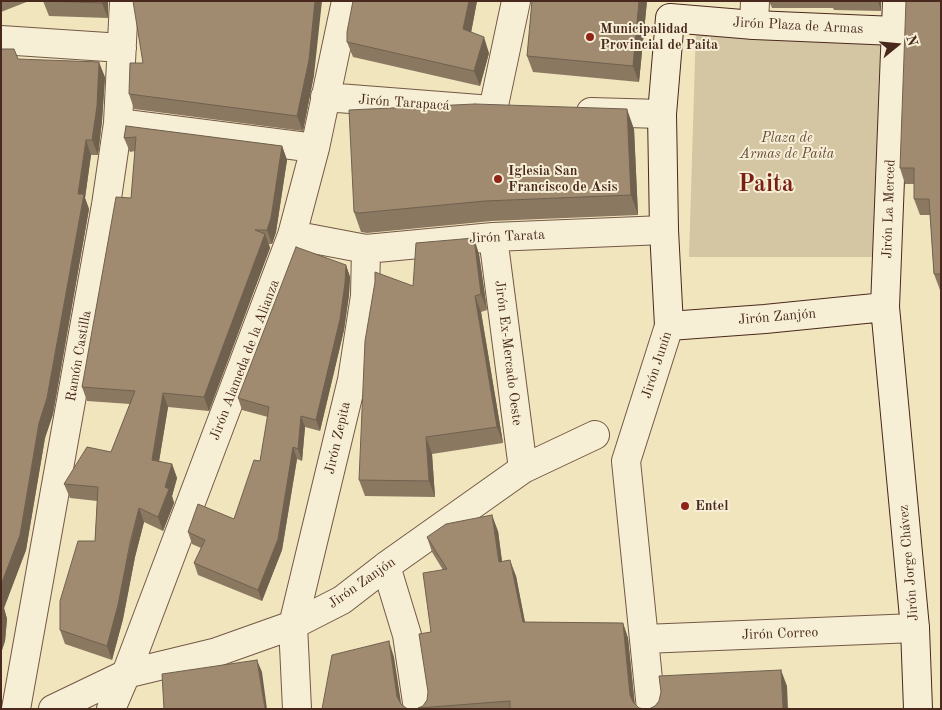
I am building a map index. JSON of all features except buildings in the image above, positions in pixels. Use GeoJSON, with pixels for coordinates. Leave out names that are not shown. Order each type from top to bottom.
{"type":"FeatureCollection","features":[{"type":"Feature","properties":{"kind":"street","name":"Ramón Castilla"},"geometry":{"type":"LineString","coordinates":[[16,709],[106,205],[118,123],[124,1]]}},
{"type":"Feature","properties":{"kind":"street","name":"Jirón Alameda de la Alianza"},"geometry":{"type":"LineString","coordinates":[[111,709],[126,674],[292,235],[316,148],[346,1]]}},
{"type":"Feature","properties":{"kind":"street","name":"Jirón Tarapacá"},"geometry":{"type":"LineString","coordinates":[[325,97],[503,110],[516,1]]}},
{"type":"Feature","properties":{"kind":"street","name":"Jirón La Merced"},"geometry":{"type":"LineString","coordinates":[[895,417],[885,307],[897,1]]}},
{"type":"Feature","properties":{"kind":"street","name":"Jirón Plaza de Armas"},"geometry":{"type":"LineString","coordinates":[[670,18],[754,13],[895,31]]}},
{"type":"Feature","properties":{"kind":"street","name":"Jirón Junín"},"geometry":{"type":"LineString","coordinates":[[651,709],[626,461],[669,326],[664,230],[662,114],[670,18]]}},
{"type":"Feature","properties":{"kind":"street"},"geometry":{"type":"LineString","coordinates":[[1,40],[122,48]]}},
{"type":"Feature","properties":{"kind":"street"},"geometry":{"type":"LineString","coordinates":[[563,111],[662,114]]}},
{"type":"Feature","properties":{"kind":"street"},"geometry":{"type":"LineString","coordinates":[[118,123],[316,148]]}},
{"type":"Feature","properties":{"kind":"street","name":"Jirón Tarata"},"geometry":{"type":"LineString","coordinates":[[292,235],[366,249],[493,237],[664,230]]}},
{"type":"Feature","properties":{"kind":"street","name":"Jirón Ex-Mercado Oeste"},"geometry":{"type":"LineString","coordinates":[[493,237],[523,469]]}},
{"type":"Feature","properties":{"kind":"street","name":"Jirón Zepita"},"geometry":{"type":"LineString","coordinates":[[297,709],[294,625],[352,380],[365,296],[366,249]]}},
{"type":"Feature","properties":{"kind":"street","name":"Jirón Zanjón"},"geometry":{"type":"LineString","coordinates":[[669,326],[885,307]]}},
{"type":"Feature","properties":{"kind":"street","name":"Jirón Jorge Chávez"},"geometry":{"type":"LineString","coordinates":[[895,417],[915,628],[918,709]]}},
{"type":"Feature","properties":{"kind":"street","name":"Jirón Zanjón"},"geometry":{"type":"LineString","coordinates":[[53,709],[126,674],[217,652],[294,625],[342,600],[386,566],[523,469],[595,434]]}},
{"type":"Feature","properties":{"kind":"street"},"geometry":{"type":"LineString","coordinates":[[386,566],[407,635],[418,709]]}},
{"type":"Feature","properties":{"kind":"street","name":"Jirón Correo"},"geometry":{"type":"LineString","coordinates":[[644,639],[915,628]]}},
{"type":"Feature","properties":{"kind":"green space","name":"Plaza de Armas de Paita"},"geometry":{"type":"Polygon","coordinates":[[[696,27],[886,36],[877,257],[689,257],[696,27]]]}},
{"type":"Feature","properties":{"kind":"place","name":"Municipalidad Provincial de Paita"},"geometry":{"type":"Point","coordinates":[590,37]}},
{"type":"Feature","properties":{"kind":"place","name":"Iglesia San Francisco de Asis"},"geometry":{"type":"Point","coordinates":[498,179]}},
{"type":"Feature","properties":{"kind":"place","name":"Entel"},"geometry":{"type":"Point","coordinates":[685,506]}},
{"type":"Feature","properties":{"kind":"district","name":"Paita"},"geometry":{"type":"Point","coordinates":[766,185]}}]}
